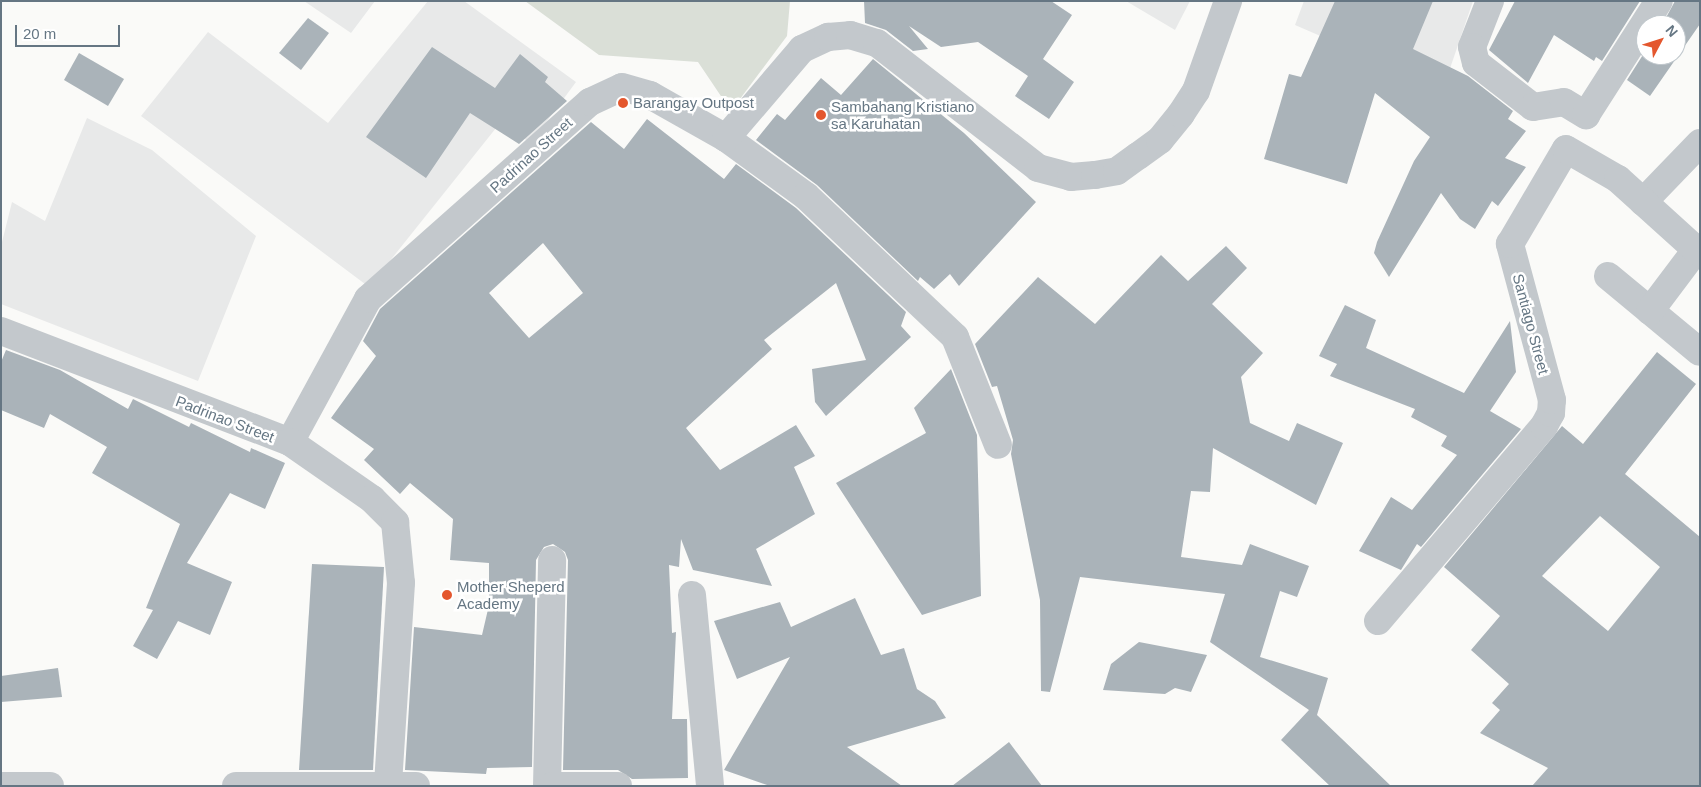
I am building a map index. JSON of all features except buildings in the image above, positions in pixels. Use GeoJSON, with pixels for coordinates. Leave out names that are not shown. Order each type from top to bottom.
{"type":"FeatureCollection","features":[{"type":"Feature","properties":{"kind":"street"},"geometry":{"type":"LineString","coordinates":[[998,444],[955,337],[806,196],[726,138],[802,49],[828,36],[850,34],[877,43],[1038,168],[1071,177],[1117,171],[1160,140],[1181,114],[1196,91],[1228,1]]}},
{"type":"Feature","properties":{"kind":"street"},"geometry":{"type":"LineString","coordinates":[[1490,1],[1472,47],[1476,63],[1533,107],[1564,102],[1586,115]]}},
{"type":"Feature","properties":{"kind":"street","name":"Santiago Street"},"geometry":{"type":"LineString","coordinates":[[1378,621],[1544,426],[1551,413],[1552,400],[1510,244],[1586,115],[1659,1]]}},
{"type":"Feature","properties":{"kind":"street","name":"Padrinao Street"},"geometry":{"type":"LineString","coordinates":[[1,331],[290,442],[368,299],[590,102],[622,87],[640,92],[726,138]]}},
{"type":"Feature","properties":{"kind":"street"},"geometry":{"type":"LineString","coordinates":[[1643,202],[1700,143]]}},
{"type":"Feature","properties":{"kind":"street"},"geometry":{"type":"LineString","coordinates":[[1566,149],[1618,179],[1698,252],[1650,311]]}},
{"type":"Feature","properties":{"kind":"street"},"geometry":{"type":"LineString","coordinates":[[1608,276],[1700,352]]}},
{"type":"Feature","properties":{"kind":"street"},"geometry":{"type":"LineString","coordinates":[[290,442],[372,499],[395,522],[401,583],[388,786]]}},
{"type":"Feature","properties":{"kind":"street"},"geometry":{"type":"LineString","coordinates":[[546,786],[552,560]]}},
{"type":"Feature","properties":{"kind":"street"},"geometry":{"type":"LineString","coordinates":[[692,595],[710,786]]}},
{"type":"Feature","properties":{"kind":"street"},"geometry":{"type":"LineString","coordinates":[[1,786],[50,786]]}},
{"type":"Feature","properties":{"kind":"street"},"geometry":{"type":"LineString","coordinates":[[236,786],[416,786]]}},
{"type":"Feature","properties":{"kind":"street"},"geometry":{"type":"LineString","coordinates":[[553,786],[618,786]]}},
{"type":"Feature","properties":{"kind":"shaded area"},"geometry":{"type":"Polygon","coordinates":[[[304,1],[375,1],[351,33],[304,1]]]}},
{"type":"Feature","properties":{"kind":"shaded area"},"geometry":{"type":"Polygon","coordinates":[[[428,1],[464,1],[576,82],[531,143],[500,123],[369,287],[141,116],[208,32],[328,123],[428,1]]]}},
{"type":"Feature","properties":{"kind":"shaded area"},"geometry":{"type":"Polygon","coordinates":[[[525,1],[790,1],[787,36],[731,111],[698,62],[599,55],[525,1]]]}},
{"type":"Feature","properties":{"kind":"shaded area"},"geometry":{"type":"Polygon","coordinates":[[[1126,1],[1190,1],[1175,30],[1126,1]]]}},
{"type":"Feature","properties":{"kind":"shaded area"},"geometry":{"type":"Polygon","coordinates":[[[1304,1],[1473,1],[1443,89],[1295,25],[1304,1]]]}},
{"type":"Feature","properties":{"kind":"shaded area"},"geometry":{"type":"Polygon","coordinates":[[[87,118],[152,150],[256,236],[198,381],[1,304],[1,246],[12,202],[45,221],[87,118]]]}},
{"type":"Feature","properties":{"kind":"place","name":"Barangay Outpost"},"geometry":{"type":"Point","coordinates":[623,103]}},
{"type":"Feature","properties":{"kind":"place","name":"Sambahang Kristiano sa Karuhatan"},"geometry":{"type":"Point","coordinates":[821,115]}},
{"type":"Feature","properties":{"kind":"place","name":"Mother Sheperd Academy"},"geometry":{"type":"Point","coordinates":[447,595]}}]}
